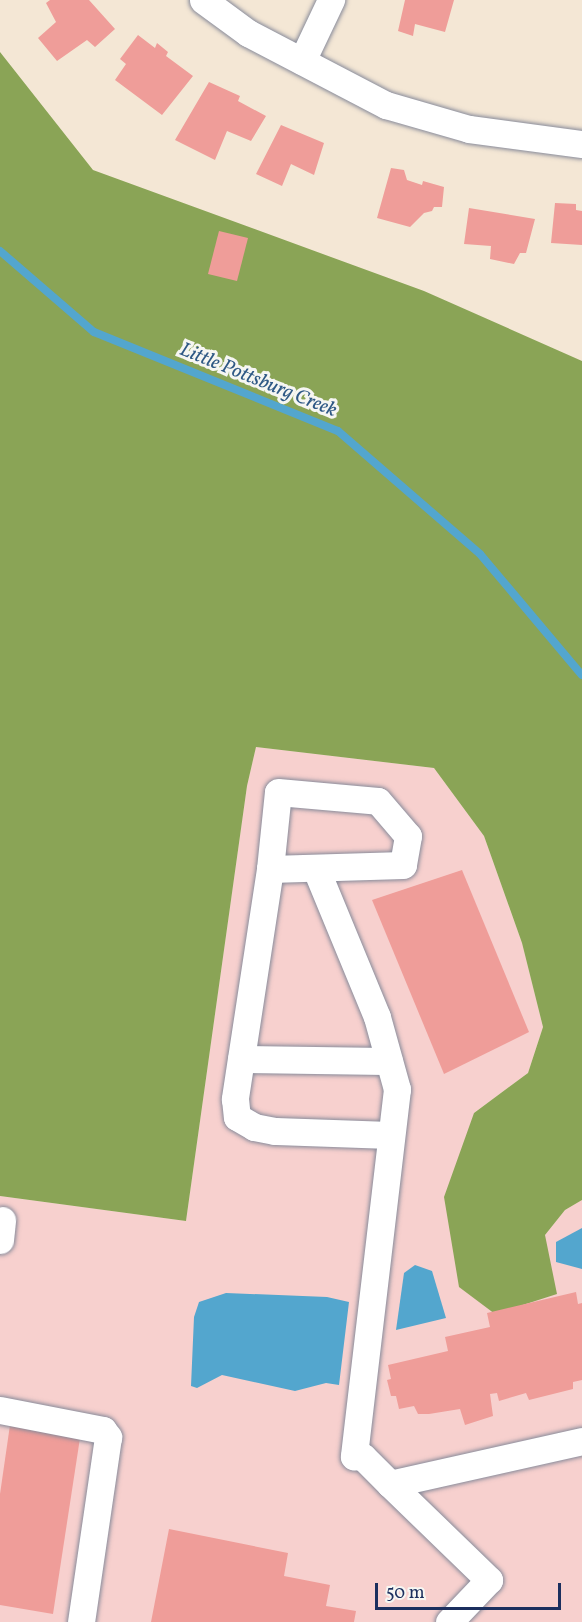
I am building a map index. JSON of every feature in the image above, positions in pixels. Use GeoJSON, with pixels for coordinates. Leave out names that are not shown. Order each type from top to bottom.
{"type":"FeatureCollection","features":[{"type":"Feature","properties":{"kind":"street"},"geometry":{"type":"LineString","coordinates":[[203,0],[248,33],[386,105],[469,129],[582,144]]}},
{"type":"Feature","properties":{"kind":"street"},"geometry":{"type":"LineString","coordinates":[[302,62],[331,0]]}},
{"type":"Feature","properties":{"kind":"street"},"geometry":{"type":"LineString","coordinates":[[270,868],[403,865],[408,836],[378,801],[279,792],[270,868],[235,1099],[237,1117],[254,1127],[275,1131],[392,1135]]}},
{"type":"Feature","properties":{"kind":"street"},"geometry":{"type":"LineString","coordinates":[[316,868],[377,1017],[397,1089],[354,1456],[363,1457],[489,1580],[448,1622]]}},
{"type":"Feature","properties":{"kind":"street"},"geometry":{"type":"LineString","coordinates":[[241,1059],[389,1061]]}},
{"type":"Feature","properties":{"kind":"street"},"geometry":{"type":"LineString","coordinates":[[0,1410],[103,1430],[108,1437],[81,1622]]}},
{"type":"Feature","properties":{"kind":"street"},"geometry":{"type":"LineString","coordinates":[[390,1484],[582,1441]]}},
{"type":"Feature","properties":{"kind":"shaded area"},"geometry":{"type":"Polygon","coordinates":[[[256,747],[434,768],[484,836],[522,943],[543,1027],[528,1073],[474,1113],[545,1235],[565,1210],[582,1200],[582,1622],[0,1622],[0,1196],[186,1221],[247,786],[256,747]]]}},
{"type":"Feature","properties":{"kind":"green space"},"geometry":{"type":"Polygon","coordinates":[[[0,52],[93,170],[424,291],[582,361],[582,1200],[565,1210],[545,1235],[557,1294],[495,1314],[459,1287],[444,1197],[474,1113],[528,1073],[543,1027],[522,943],[484,836],[434,768],[256,747],[247,786],[186,1221],[0,1196],[0,52]]]}},
{"type":"Feature","properties":{"kind":"water"},"geometry":{"type":"Polygon","coordinates":[[[582,1228],[582,1269],[556,1262],[556,1242],[582,1228]]]}},
{"type":"Feature","properties":{"kind":"water"},"geometry":{"type":"Polygon","coordinates":[[[415,1265],[432,1271],[446,1318],[396,1330],[404,1273],[415,1265]]]}},
{"type":"Feature","properties":{"kind":"water"},"geometry":{"type":"Polygon","coordinates":[[[226,1293],[327,1297],[349,1302],[339,1385],[326,1383],[295,1391],[222,1375],[197,1388],[191,1386],[194,1317],[199,1302],[226,1293]]]}},
{"type":"Feature","properties":{"kind":"building"},"geometry":{"type":"Polygon","coordinates":[[[50,0],[89,0],[115,29],[95,47],[87,40],[57,61],[38,38],[56,22],[46,3],[50,0]]]}},
{"type":"Feature","properties":{"kind":"building"},"geometry":{"type":"Polygon","coordinates":[[[405,0],[454,0],[445,32],[415,24],[413,36],[398,31],[405,0]]]}},
{"type":"Feature","properties":{"kind":"building"},"geometry":{"type":"Polygon","coordinates":[[[138,35],[155,48],[157,43],[168,52],[166,56],[193,76],[162,115],[115,80],[126,64],[120,59],[138,35]]]}},
{"type":"Feature","properties":{"kind":"building"},"geometry":{"type":"Polygon","coordinates":[[[209,82],[240,96],[238,101],[266,116],[251,141],[227,131],[215,160],[175,140],[209,82]]]}},
{"type":"Feature","properties":{"kind":"building"},"geometry":{"type":"Polygon","coordinates":[[[281,125],[324,143],[314,175],[291,164],[282,186],[256,174],[281,125]]]}},
{"type":"Feature","properties":{"kind":"building"},"geometry":{"type":"Polygon","coordinates":[[[391,168],[404,170],[407,180],[422,185],[423,181],[444,187],[442,207],[434,207],[432,211],[424,213],[410,227],[377,218],[391,168]]]}},
{"type":"Feature","properties":{"kind":"building"},"geometry":{"type":"Polygon","coordinates":[[[555,203],[576,204],[576,210],[582,211],[582,245],[551,243],[555,203]]]}},
{"type":"Feature","properties":{"kind":"building"},"geometry":{"type":"Polygon","coordinates":[[[469,208],[535,219],[526,253],[520,253],[514,264],[490,259],[491,246],[464,244],[469,208]]]}},
{"type":"Feature","properties":{"kind":"building"},"geometry":{"type":"Polygon","coordinates":[[[219,231],[248,238],[237,281],[208,274],[219,231]]]}},
{"type":"Feature","properties":{"kind":"building"},"geometry":{"type":"Polygon","coordinates":[[[462,870],[529,1032],[444,1074],[372,900],[462,870]]]}},
{"type":"Feature","properties":{"kind":"building"},"geometry":{"type":"Polygon","coordinates":[[[576,1292],[578,1304],[582,1303],[582,1380],[573,1382],[573,1389],[529,1400],[526,1393],[499,1401],[497,1393],[490,1394],[493,1416],[465,1425],[460,1409],[418,1414],[414,1406],[399,1409],[396,1396],[391,1396],[387,1380],[391,1379],[388,1365],[448,1351],[445,1337],[490,1327],[487,1313],[576,1292]]]}},
{"type":"Feature","properties":{"kind":"building"},"geometry":{"type":"Polygon","coordinates":[[[10,1425],[80,1438],[53,1614],[0,1605],[0,1494],[10,1425]]]}},
{"type":"Feature","properties":{"kind":"building"},"geometry":{"type":"Polygon","coordinates":[[[169,1529],[288,1553],[284,1576],[330,1585],[326,1606],[356,1611],[354,1622],[151,1622],[169,1529]]]}},
{"type":"Feature","properties":{"kind":"waterway","name":"Little Pottsburg Creek"},"geometry":{"type":"LineString","coordinates":[[0,251],[94,332],[338,431],[480,554],[582,675]]}}]}
